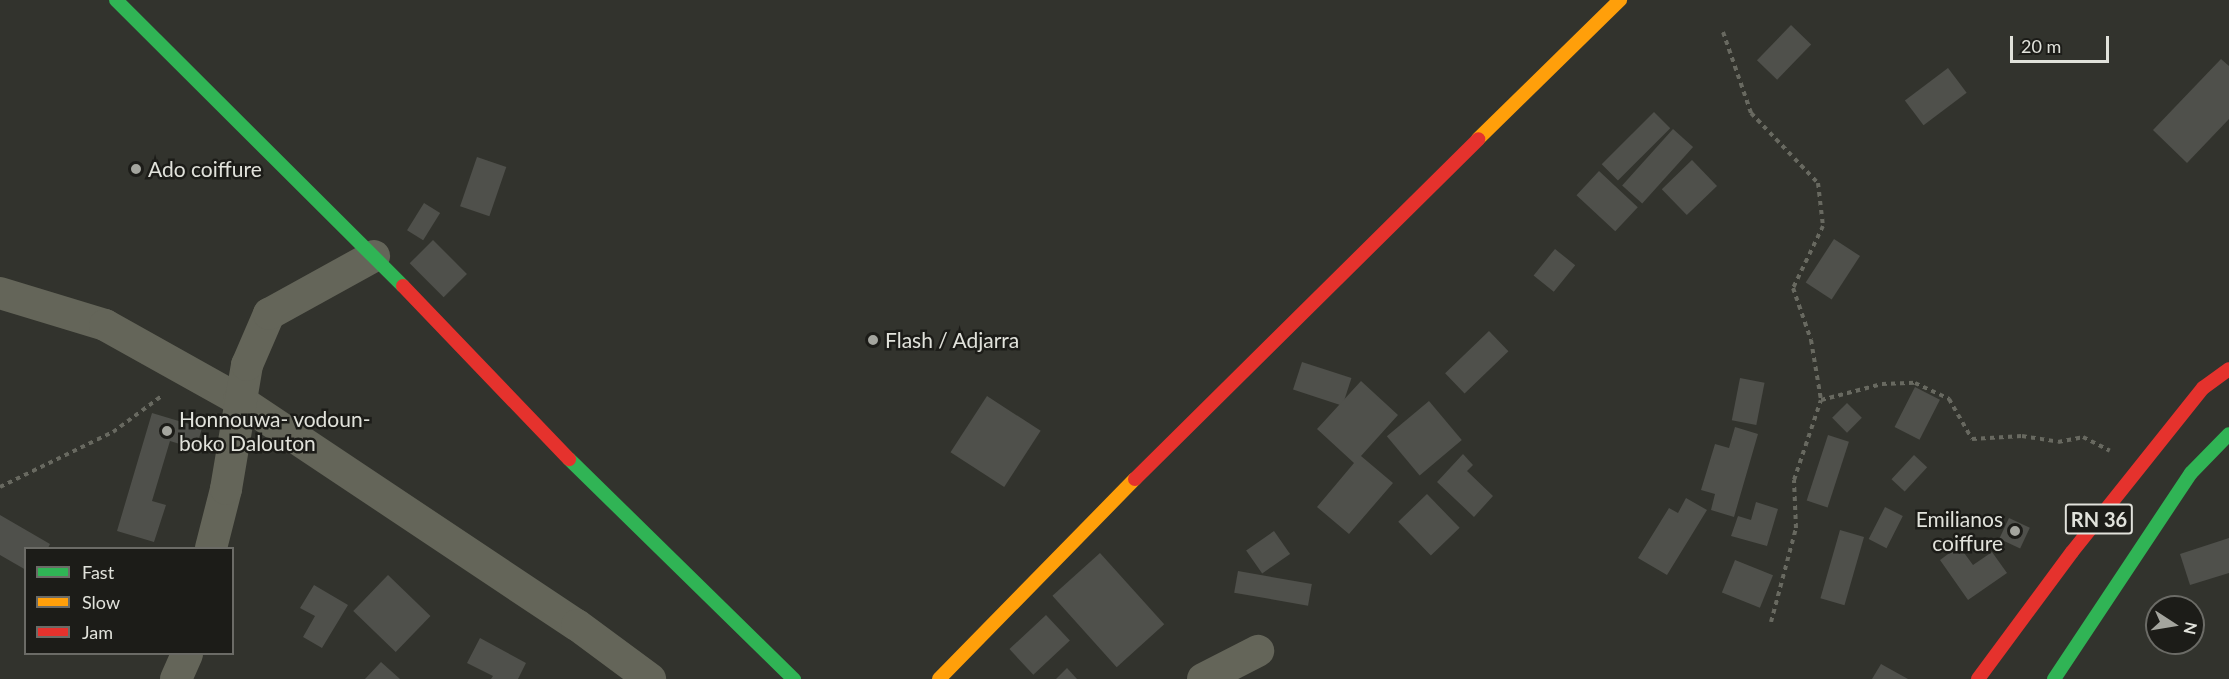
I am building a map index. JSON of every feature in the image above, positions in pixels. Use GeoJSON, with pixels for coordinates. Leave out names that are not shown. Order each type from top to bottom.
{"type":"FeatureCollection","features":[{"type":"Feature","properties":{"kind":"street"},"geometry":{"type":"LineString","coordinates":[[116,0],[374,256],[614,505],[714,597],[794,679]]}},
{"type":"Feature","properties":{"kind":"street"},"geometry":{"type":"LineString","coordinates":[[939,679],[1259,353],[1620,0]]}},
{"type":"Feature","properties":{"kind":"street"},"geometry":{"type":"LineString","coordinates":[[212,547],[226,489],[238,400],[247,365],[269,314],[374,256]]}},
{"type":"Feature","properties":{"kind":"street"},"geometry":{"type":"LineString","coordinates":[[0,293],[105,325],[238,400],[577,625],[650,679]]}},
{"type":"Feature","properties":{"kind":"street","name":"RN 36"},"geometry":{"type":"LineString","coordinates":[[1978,679],[2203,388],[2229,369]]}},
{"type":"Feature","properties":{"kind":"street","name":"RN 36"},"geometry":{"type":"LineString","coordinates":[[2054,679],[2191,473],[2229,434]]}},
{"type":"Feature","properties":{"kind":"street"},"geometry":{"type":"LineString","coordinates":[[1203,679],[1258,651]]}},
{"type":"Feature","properties":{"kind":"street"},"geometry":{"type":"LineString","coordinates":[[176,679],[187,655]]}},
{"type":"Feature","properties":{"kind":"path"},"geometry":{"type":"LineString","coordinates":[[1723,32],[1751,113],[1818,183],[1823,226],[1793,288],[1811,340],[1821,400],[1794,480],[1796,528],[1772,622]]}},
{"type":"Feature","properties":{"kind":"path"},"geometry":{"type":"LineString","coordinates":[[0,487],[113,432],[193,374]]}},
{"type":"Feature","properties":{"kind":"path"},"geometry":{"type":"LineString","coordinates":[[1821,400],[1882,384],[1915,383],[1949,399],[1972,439],[2022,436],[2058,442],[2084,437],[2103,446],[2136,472]]}},
{"type":"Feature","properties":{"kind":"building"},"geometry":{"type":"Polygon","coordinates":[[[1791,25],[1811,44],[1777,80],[1757,60],[1791,25]]]}},
{"type":"Feature","properties":{"kind":"building"},"geometry":{"type":"Polygon","coordinates":[[[2221,59],[2229,66],[2229,119],[2187,163],[2153,130],[2221,59]]]}},
{"type":"Feature","properties":{"kind":"building"},"geometry":{"type":"Polygon","coordinates":[[[1948,68],[1967,93],[1924,125],[1905,100],[1948,68]]]}},
{"type":"Feature","properties":{"kind":"building"},"geometry":{"type":"Polygon","coordinates":[[[1654,112],[1670,128],[1618,181],[1602,164],[1654,112]]]}},
{"type":"Feature","properties":{"kind":"building"},"geometry":{"type":"Polygon","coordinates":[[[1673,129],[1693,147],[1642,204],[1622,185],[1673,129]]]}},
{"type":"Feature","properties":{"kind":"building"},"geometry":{"type":"Polygon","coordinates":[[[477,157],[506,167],[489,216],[460,206],[477,157]]]}},
{"type":"Feature","properties":{"kind":"building"},"geometry":{"type":"Polygon","coordinates":[[[1692,160],[1717,186],[1687,215],[1662,189],[1692,160]]]}},
{"type":"Feature","properties":{"kind":"building"},"geometry":{"type":"Polygon","coordinates":[[[1599,171],[1638,207],[1615,231],[1576,195],[1599,171]]]}},
{"type":"Feature","properties":{"kind":"building"},"geometry":{"type":"Polygon","coordinates":[[[424,203],[440,213],[423,240],[407,230],[424,203]]]}},
{"type":"Feature","properties":{"kind":"building"},"geometry":{"type":"Polygon","coordinates":[[[1834,239],[1860,256],[1832,299],[1806,283],[1834,239]]]}},
{"type":"Feature","properties":{"kind":"building"},"geometry":{"type":"Polygon","coordinates":[[[433,240],[467,274],[444,297],[410,263],[433,240]]]}},
{"type":"Feature","properties":{"kind":"building"},"geometry":{"type":"Polygon","coordinates":[[[1555,249],[1575,265],[1554,292],[1534,275],[1555,249]]]}},
{"type":"Feature","properties":{"kind":"building"},"geometry":{"type":"Polygon","coordinates":[[[1489,331],[1508,351],[1465,394],[1445,373],[1489,331]]]}},
{"type":"Feature","properties":{"kind":"building"},"geometry":{"type":"Polygon","coordinates":[[[1302,362],[1351,378],[1342,406],[1293,390],[1302,362]]]}},
{"type":"Feature","properties":{"kind":"building"},"geometry":{"type":"Polygon","coordinates":[[[1740,378],[1765,383],[1756,425],[1732,420],[1740,378]]]}},
{"type":"Feature","properties":{"kind":"building"},"geometry":{"type":"Polygon","coordinates":[[[1361,381],[1398,415],[1361,456],[1393,483],[1349,534],[1317,507],[1354,463],[1317,429],[1361,381]]]}},
{"type":"Feature","properties":{"kind":"building"},"geometry":{"type":"Polygon","coordinates":[[[1915,387],[1940,400],[1920,440],[1895,427],[1915,387]]]}},
{"type":"Feature","properties":{"kind":"building"},"geometry":{"type":"Polygon","coordinates":[[[987,396],[1041,431],[1004,487],[951,452],[987,396]]]}},
{"type":"Feature","properties":{"kind":"building"},"geometry":{"type":"Polygon","coordinates":[[[1429,401],[1462,440],[1420,475],[1387,436],[1429,401]]]}},
{"type":"Feature","properties":{"kind":"building"},"geometry":{"type":"Polygon","coordinates":[[[1847,403],[1862,418],[1847,433],[1832,418],[1847,403]]]}},
{"type":"Feature","properties":{"kind":"building"},"geometry":{"type":"Polygon","coordinates":[[[152,413],[202,428],[196,449],[170,441],[152,501],[166,505],[154,542],[117,531],[152,413]]]}},
{"type":"Feature","properties":{"kind":"building"},"geometry":{"type":"Polygon","coordinates":[[[1735,427],[1758,434],[1734,517],[1711,510],[1715,494],[1701,490],[1715,444],[1729,448],[1735,427]]]}},
{"type":"Feature","properties":{"kind":"building"},"geometry":{"type":"Polygon","coordinates":[[[1828,435],[1849,442],[1828,507],[1807,501],[1828,435]]]}},
{"type":"Feature","properties":{"kind":"building"},"geometry":{"type":"Polygon","coordinates":[[[1463,454],[1473,465],[1467,471],[1493,496],[1474,517],[1437,482],[1463,454]]]}},
{"type":"Feature","properties":{"kind":"building"},"geometry":{"type":"Polygon","coordinates":[[[1914,455],[1927,467],[1905,491],[1891,479],[1914,455]]]}},
{"type":"Feature","properties":{"kind":"building"},"geometry":{"type":"Polygon","coordinates":[[[1427,494],[1460,528],[1431,556],[1398,522],[1427,494]]]}},
{"type":"Feature","properties":{"kind":"building"},"geometry":{"type":"Polygon","coordinates":[[[1686,498],[1707,510],[1667,575],[1638,558],[1669,508],[1678,513],[1686,498]]]}},
{"type":"Feature","properties":{"kind":"building"},"geometry":{"type":"Polygon","coordinates":[[[1756,502],[1778,509],[1767,546],[1731,536],[1738,516],[1751,520],[1756,502]]]}},
{"type":"Feature","properties":{"kind":"building"},"geometry":{"type":"Polygon","coordinates":[[[1885,507],[1903,516],[1886,548],[1869,539],[1885,507]]]}},
{"type":"Feature","properties":{"kind":"building"},"geometry":{"type":"Polygon","coordinates":[[[0,515],[50,544],[48,547],[24,547],[24,569],[0,555],[0,515]]]}},
{"type":"Feature","properties":{"kind":"building"},"geometry":{"type":"Polygon","coordinates":[[[2009,518],[2030,528],[2020,549],[1999,539],[2009,518]]]}},
{"type":"Feature","properties":{"kind":"building"},"geometry":{"type":"Polygon","coordinates":[[[1840,530],[1864,537],[1844,605],[1820,598],[1840,530]]]}},
{"type":"Feature","properties":{"kind":"building"},"geometry":{"type":"Polygon","coordinates":[[[1274,531],[1290,554],[1262,573],[1246,551],[1274,531]]]}},
{"type":"Feature","properties":{"kind":"building"},"geometry":{"type":"Polygon","coordinates":[[[2229,538],[2229,573],[2190,585],[2180,554],[2229,538]]]}},
{"type":"Feature","properties":{"kind":"building"},"geometry":{"type":"Polygon","coordinates":[[[1959,546],[1973,565],[1992,552],[2007,573],[1968,600],[1940,560],[1959,546]]]}},
{"type":"Feature","properties":{"kind":"building"},"geometry":{"type":"Polygon","coordinates":[[[1100,553],[1164,624],[1117,667],[1052,596],[1100,553]]]}},
{"type":"Feature","properties":{"kind":"building"},"geometry":{"type":"Polygon","coordinates":[[[1735,560],[1773,575],[1760,608],[1722,592],[1735,560]]]}},
{"type":"Feature","properties":{"kind":"building"},"geometry":{"type":"Polygon","coordinates":[[[1238,571],[1312,584],[1308,606],[1234,593],[1238,571]]]}},
{"type":"Feature","properties":{"kind":"building"},"geometry":{"type":"Polygon","coordinates":[[[388,575],[430,616],[396,652],[353,611],[388,575]]]}},
{"type":"Feature","properties":{"kind":"building"},"geometry":{"type":"Polygon","coordinates":[[[314,585],[348,605],[322,648],[303,637],[315,616],[300,608],[314,585]]]}},
{"type":"Feature","properties":{"kind":"building"},"geometry":{"type":"Polygon","coordinates":[[[1046,615],[1070,641],[1033,675],[1009,649],[1046,615]]]}},
{"type":"Feature","properties":{"kind":"building"},"geometry":{"type":"Polygon","coordinates":[[[480,638],[526,663],[518,679],[491,679],[493,676],[467,663],[480,638]]]}},
{"type":"Feature","properties":{"kind":"building"},"geometry":{"type":"Polygon","coordinates":[[[381,662],[400,679],[365,679],[381,662]]]}},
{"type":"Feature","properties":{"kind":"building"},"geometry":{"type":"Polygon","coordinates":[[[1881,664],[1908,679],[1872,679],[1881,664]]]}},
{"type":"Feature","properties":{"kind":"building"},"geometry":{"type":"Polygon","coordinates":[[[1067,668],[1077,679],[1056,679],[1067,668]]]}},
{"type":"Feature","properties":{"kind":"traffic: fast"},"geometry":{"type":"LineString","coordinates":[[116,0],[403,286]]}},
{"type":"Feature","properties":{"kind":"traffic: fast"},"geometry":{"type":"LineString","coordinates":[[2054,679],[2191,473],[2229,434]]}},
{"type":"Feature","properties":{"kind":"traffic: fast"},"geometry":{"type":"LineString","coordinates":[[569,459],[794,679]]}},
{"type":"Feature","properties":{"kind":"traffic: slow"},"geometry":{"type":"LineString","coordinates":[[1478,139],[1620,0]]}},
{"type":"Feature","properties":{"kind":"traffic: slow"},"geometry":{"type":"LineString","coordinates":[[939,679],[1135,479]]}},
{"type":"Feature","properties":{"kind":"traffic: jam"},"geometry":{"type":"LineString","coordinates":[[1135,479],[1478,139]]}},
{"type":"Feature","properties":{"kind":"traffic: jam"},"geometry":{"type":"LineString","coordinates":[[403,286],[569,459]]}},
{"type":"Feature","properties":{"kind":"traffic: jam"},"geometry":{"type":"LineString","coordinates":[[1978,679],[2072,552],[2203,388],[2229,369]]}},
{"type":"Feature","properties":{"kind":"place","name":"Ado coiffure"},"geometry":{"type":"Point","coordinates":[136,169]}},
{"type":"Feature","properties":{"kind":"place","name":"Flash / Adjarra"},"geometry":{"type":"Point","coordinates":[873,340]}},
{"type":"Feature","properties":{"kind":"place","name":"Honnouwa- vodoun- boko Dalouton"},"geometry":{"type":"Point","coordinates":[167,431]}},
{"type":"Feature","properties":{"kind":"place","name":"Emilianos coiffure"},"geometry":{"type":"Point","coordinates":[2015,531]}}]}
